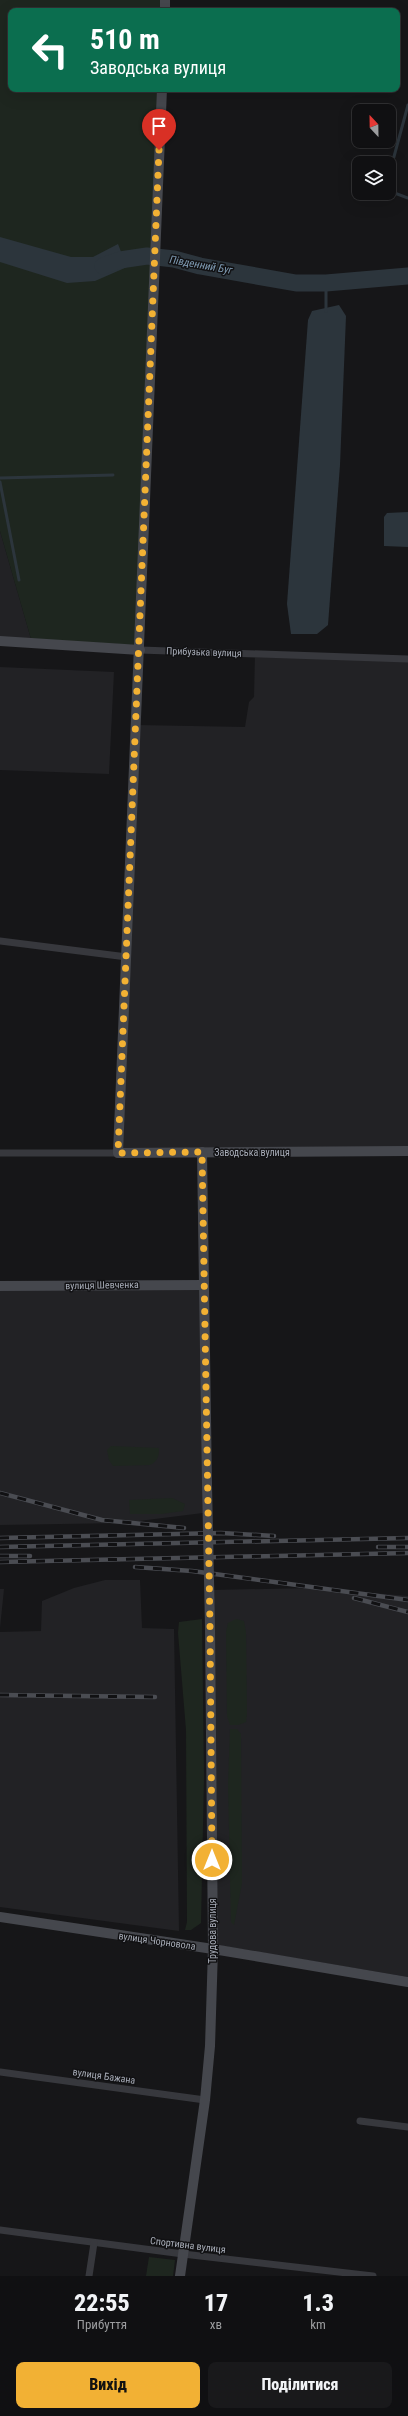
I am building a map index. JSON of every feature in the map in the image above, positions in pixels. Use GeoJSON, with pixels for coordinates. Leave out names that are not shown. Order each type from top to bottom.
{"type":"FeatureCollection","features":[{"type":"Feature","properties":{"kind":"main road"},"geometry":{"type":"LineString","coordinates":[[118,1153],[162,92]]}},
{"type":"Feature","properties":{"kind":"main road","name":"Прибузька вулиця"},"geometry":{"type":"LineString","coordinates":[[0,641],[140,650]]}},
{"type":"Feature","properties":{"kind":"main road","name":"Заводська вулиця"},"geometry":{"type":"LineString","coordinates":[[118,1153],[408,1151]]}},
{"type":"Feature","properties":{"kind":"main road","name":"Трудова вулиця"},"geometry":{"type":"LineString","coordinates":[[180,2276],[205,2100],[210,2046],[213,1949],[210,1627],[202,1152]]}},
{"type":"Feature","properties":{"kind":"main road","name":"вулиця Шевченка"},"geometry":{"type":"LineString","coordinates":[[0,1286],[204,1285]]}},
{"type":"Feature","properties":{"kind":"main road","name":"вулиця Чорновола"},"geometry":{"type":"LineString","coordinates":[[0,1917],[213,1949],[408,1982]]}},
{"type":"Feature","properties":{"kind":"street","name":"Прибузька вулиця"},"geometry":{"type":"LineString","coordinates":[[140,650],[408,659]]}},
{"type":"Feature","properties":{"kind":"street"},"geometry":{"type":"LineString","coordinates":[[0,941],[127,957]]}},
{"type":"Feature","properties":{"kind":"street","name":"Заводська вулиця"},"geometry":{"type":"LineString","coordinates":[[0,1153],[118,1153]]}},
{"type":"Feature","properties":{"kind":"street","name":"вулиця Бажана"},"geometry":{"type":"LineString","coordinates":[[0,2072],[205,2100]]}},
{"type":"Feature","properties":{"kind":"street"},"geometry":{"type":"LineString","coordinates":[[360,2121],[408,2127]]}},
{"type":"Feature","properties":{"kind":"street","name":"Спортивна вулиця"},"geometry":{"type":"LineString","coordinates":[[0,2230],[183,2254],[373,2276]]}},
{"type":"Feature","properties":{"kind":"street"},"geometry":{"type":"LineString","coordinates":[[89,2276],[94,2243]]}},
{"type":"Feature","properties":{"kind":"shaded area"},"geometry":{"type":"Polygon","coordinates":[[[0,0],[161,0],[161,8],[8,8],[8,92],[158,92],[136,645],[31,639],[0,531],[0,0]]]}},
{"type":"Feature","properties":{"kind":"shaded area"},"geometry":{"type":"Polygon","coordinates":[[[0,237],[71,257],[93,257],[118,244],[127,267],[95,281],[67,283],[0,262],[0,237]]]}},
{"type":"Feature","properties":{"kind":"shaded area"},"geometry":{"type":"Polygon","coordinates":[[[339,305],[346,316],[340,465],[328,625],[317,634],[291,634],[287,604],[308,320],[312,311],[339,305]]]}},
{"type":"Feature","properties":{"kind":"shaded area"},"geometry":{"type":"Polygon","coordinates":[[[408,512],[408,547],[384,546],[384,517],[387,513],[408,512]]]}},
{"type":"Feature","properties":{"kind":"shaded area"},"geometry":{"type":"Polygon","coordinates":[[[0,531],[31,639],[0,637],[0,531]]]}},
{"type":"Feature","properties":{"kind":"shaded area"},"geometry":{"type":"Polygon","coordinates":[[[255,653],[408,659],[408,1151],[118,1153],[137,725],[245,727],[249,702],[254,697],[255,653]]]}},
{"type":"Feature","properties":{"kind":"shaded area"},"geometry":{"type":"Polygon","coordinates":[[[0,667],[114,672],[109,774],[0,770],[0,667]]]}},
{"type":"Feature","properties":{"kind":"shaded area"},"geometry":{"type":"Polygon","coordinates":[[[200,1289],[203,1513],[123,1523],[0,1525],[0,1290],[200,1289]]]}},
{"type":"Feature","properties":{"kind":"shaded area"},"geometry":{"type":"Polygon","coordinates":[[[111,1446],[159,1448],[158,1458],[150,1465],[113,1466],[109,1460],[107,1450],[111,1446]]]}},
{"type":"Feature","properties":{"kind":"shaded area"},"geometry":{"type":"Polygon","coordinates":[[[172,1498],[185,1504],[183,1511],[161,1514],[130,1514],[129,1500],[172,1498]]]}},
{"type":"Feature","properties":{"kind":"shaded area"},"geometry":{"type":"Polygon","coordinates":[[[105,1580],[140,1580],[142,1628],[174,1629],[179,1931],[0,1907],[0,1632],[41,1631],[42,1601],[74,1588],[105,1580]]]}},
{"type":"Feature","properties":{"kind":"shaded area"},"geometry":{"type":"Polygon","coordinates":[[[312,1588],[408,1596],[408,1977],[217,1945],[212,1590],[312,1588]]]}},
{"type":"Feature","properties":{"kind":"shaded area"},"geometry":{"type":"Polygon","coordinates":[[[0,1589],[4,1589],[0,1628],[0,1589]]]}},
{"type":"Feature","properties":{"kind":"shaded area"},"geometry":{"type":"Polygon","coordinates":[[[202,1619],[204,1777],[201,1923],[191,1930],[185,1930],[187,1922],[186,1730],[178,1633],[179,1622],[202,1619]]]}},
{"type":"Feature","properties":{"kind":"shaded area"},"geometry":{"type":"Polygon","coordinates":[[[236,1619],[244,1621],[246,1632],[247,1713],[246,1722],[238,1725],[230,1725],[227,1716],[226,1632],[228,1623],[236,1619]]]}},
{"type":"Feature","properties":{"kind":"shaded area"},"geometry":{"type":"Polygon","coordinates":[[[230,1729],[237,1729],[241,1734],[242,1883],[234,1925],[231,1922],[228,1785],[230,1729]]]}},
{"type":"Feature","properties":{"kind":"shaded area"},"geometry":{"type":"Polygon","coordinates":[[[149,2257],[175,2260],[173,2276],[146,2276],[149,2257]]]}},
{"type":"Feature","properties":{"kind":"waterway"},"geometry":{"type":"LineString","coordinates":[[394,156],[408,105]]}},
{"type":"Feature","properties":{"kind":"waterway"},"geometry":{"type":"LineString","coordinates":[[396,194],[408,198]]}},
{"type":"Feature","properties":{"kind":"waterway","name":"Південний Буг"},"geometry":{"type":"LineString","coordinates":[[103,266],[120,260],[147,256],[174,259],[200,266],[296,283],[326,283],[408,276]]}},
{"type":"Feature","properties":{"kind":"waterway"},"geometry":{"type":"LineString","coordinates":[[326,283],[326,311]]}},
{"type":"Feature","properties":{"kind":"waterway"},"geometry":{"type":"LineString","coordinates":[[0,478],[113,475]]}},
{"type":"Feature","properties":{"kind":"waterway"},"geometry":{"type":"LineString","coordinates":[[0,482],[19,580]]}},
{"type":"Feature","properties":{"kind":"railway"},"geometry":{"type":"LineString","coordinates":[[0,1493],[102,1520],[184,1528]]}},
{"type":"Feature","properties":{"kind":"railway"},"geometry":{"type":"LineString","coordinates":[[0,1538],[221,1533],[274,1536]]}},
{"type":"Feature","properties":{"kind":"railway"},"geometry":{"type":"LineString","coordinates":[[0,1547],[408,1538]]}},
{"type":"Feature","properties":{"kind":"railway"},"geometry":{"type":"LineString","coordinates":[[378,1547],[408,1547]]}},
{"type":"Feature","properties":{"kind":"railway"},"geometry":{"type":"LineString","coordinates":[[0,1562],[408,1553]]}},
{"type":"Feature","properties":{"kind":"railway"},"geometry":{"type":"LineString","coordinates":[[0,1556],[30,1556]]}},
{"type":"Feature","properties":{"kind":"railway"},"geometry":{"type":"LineString","coordinates":[[135,1567],[192,1571],[408,1600]]}},
{"type":"Feature","properties":{"kind":"railway"},"geometry":{"type":"LineString","coordinates":[[354,1598],[408,1612]]}},
{"type":"Feature","properties":{"kind":"railway"},"geometry":{"type":"LineString","coordinates":[[0,1695],[155,1697]]}},
{"type":"Feature","properties":{"kind":"route"},"geometry":{"type":"LineString","coordinates":[[159,150],[140,657],[118,1153],[202,1152],[210,1627],[212,1860]]}}]}
